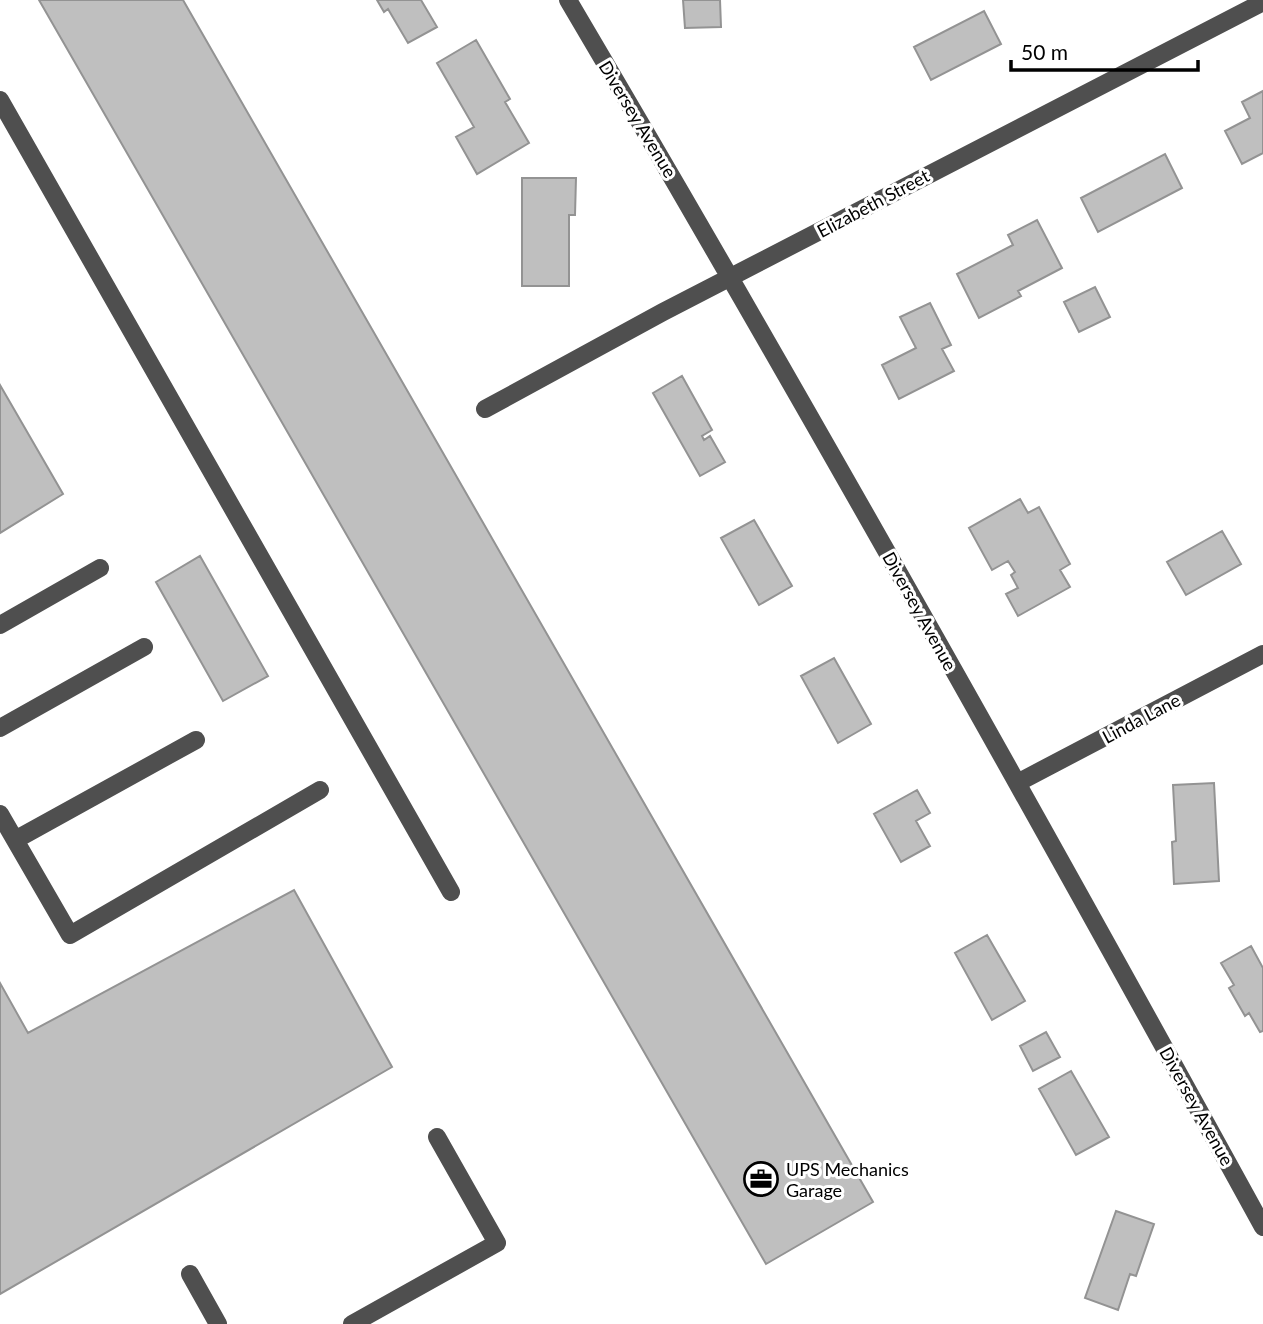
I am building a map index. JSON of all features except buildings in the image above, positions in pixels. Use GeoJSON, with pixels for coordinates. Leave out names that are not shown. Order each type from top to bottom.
{"type":"FeatureCollection","features":[{"type":"Feature","properties":{"kind":"street","name":"Diversey Avenue"},"geometry":{"type":"LineString","coordinates":[[568,0],[732,277],[1019,782],[1263,1227]]}},
{"type":"Feature","properties":{"kind":"street","name":"Elizabeth Street"},"geometry":{"type":"LineString","coordinates":[[485,409],[732,277],[1263,2]]}},
{"type":"Feature","properties":{"kind":"street"},"geometry":{"type":"LineString","coordinates":[[0,100],[451,892]]}},
{"type":"Feature","properties":{"kind":"street"},"geometry":{"type":"LineString","coordinates":[[0,625],[100,568]]}},
{"type":"Feature","properties":{"kind":"street"},"geometry":{"type":"LineString","coordinates":[[0,728],[144,647]]}},
{"type":"Feature","properties":{"kind":"street","name":"Linda Lane"},"geometry":{"type":"LineString","coordinates":[[1019,782],[1263,654]]}},
{"type":"Feature","properties":{"kind":"street"},"geometry":{"type":"LineString","coordinates":[[15,840],[195,740]]}},
{"type":"Feature","properties":{"kind":"street"},"geometry":{"type":"LineString","coordinates":[[0,814],[70,935],[320,790]]}},
{"type":"Feature","properties":{"kind":"street"},"geometry":{"type":"LineString","coordinates":[[352,1324],[497,1243],[437,1136]]}},
{"type":"Feature","properties":{"kind":"street"},"geometry":{"type":"LineString","coordinates":[[190,1274],[218,1324]]}},
{"type":"Feature","properties":{"kind":"place","name":"UPS Mechanics Garage"},"geometry":{"type":"Point","coordinates":[761,1179]}}]}
